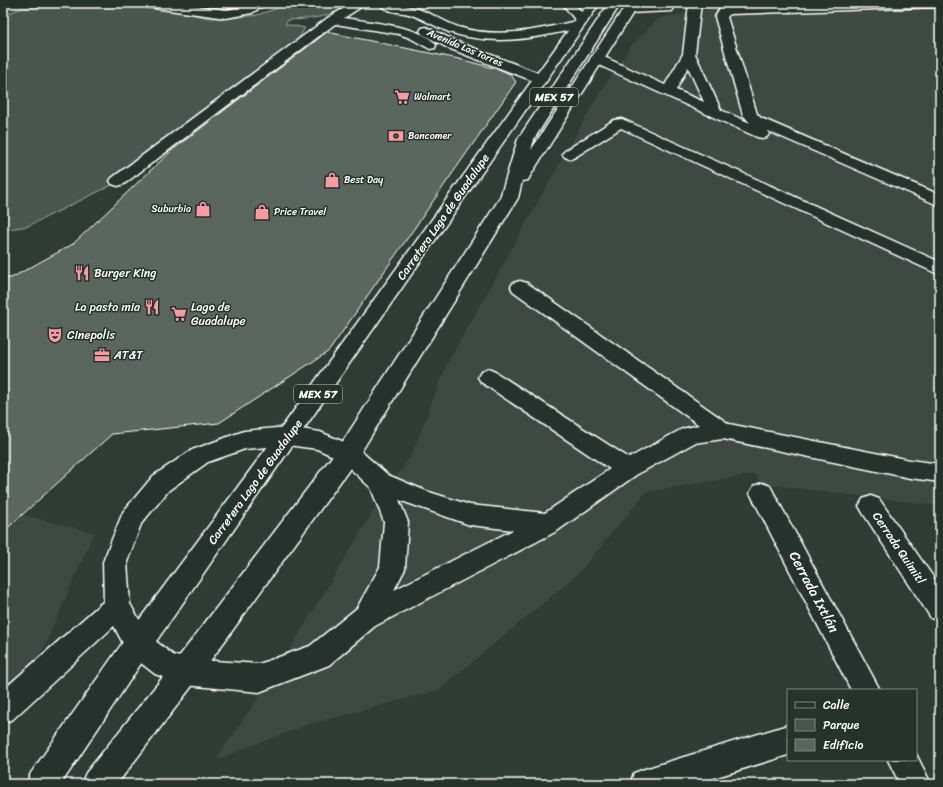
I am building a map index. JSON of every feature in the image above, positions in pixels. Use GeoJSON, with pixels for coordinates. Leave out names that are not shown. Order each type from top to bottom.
{"type":"FeatureCollection","features":[{"type":"Feature","properties":{"kind":"main road","name":"MEX 57"},"geometry":{"type":"LineString","coordinates":[[97,784],[185,672],[348,453],[509,198],[526,139],[615,3]]}},
{"type":"Feature","properties":{"kind":"main road"},"geometry":{"type":"LineString","coordinates":[[509,198],[631,6]]}},
{"type":"Feature","properties":{"kind":"main road","name":"Carretera Lago de Guadalupe"},"geometry":{"type":"LineString","coordinates":[[42,784],[138,644],[288,436],[585,15]]}},
{"type":"Feature","properties":{"kind":"street"},"geometry":{"type":"LineString","coordinates":[[147,3],[165,4],[226,14],[248,10],[260,4]]}},
{"type":"Feature","properties":{"kind":"street"},"geometry":{"type":"LineString","coordinates":[[200,3],[223,6],[260,4]]}},
{"type":"Feature","properties":{"kind":"street"},"geometry":{"type":"LineString","coordinates":[[118,181],[333,20],[361,3]]}},
{"type":"Feature","properties":{"kind":"street"},"geometry":{"type":"LineString","coordinates":[[568,3],[585,15]]}},
{"type":"Feature","properties":{"kind":"street"},"geometry":{"type":"LineString","coordinates":[[669,91],[690,54],[695,3]]}},
{"type":"Feature","properties":{"kind":"street"},"geometry":{"type":"LineString","coordinates":[[940,3],[730,10],[724,11],[720,17],[750,115],[756,121],[940,201]]}},
{"type":"Feature","properties":{"kind":"street","name":"Avenida Las Torres"},"geometry":{"type":"LineString","coordinates":[[390,6],[412,12],[458,31],[494,37],[511,37],[543,33],[585,15]]}},
{"type":"Feature","properties":{"kind":"street","name":"Avenida Las Torres"},"geometry":{"type":"LineString","coordinates":[[390,6],[398,17],[453,45],[541,79]]}},
{"type":"Feature","properties":{"kind":"street"},"geometry":{"type":"LineString","coordinates":[[631,6],[643,10],[668,8]]}},
{"type":"Feature","properties":{"kind":"street"},"geometry":{"type":"LineString","coordinates":[[333,20],[401,31],[414,35],[430,45]]}},
{"type":"Feature","properties":{"kind":"street"},"geometry":{"type":"LineString","coordinates":[[690,54],[715,112]]}},
{"type":"Feature","properties":{"kind":"street"},"geometry":{"type":"LineString","coordinates":[[597,59],[940,215]]}},
{"type":"Feature","properties":{"kind":"street"},"geometry":{"type":"LineString","coordinates":[[570,154],[619,123],[622,123],[940,269]]}},
{"type":"Feature","properties":{"kind":"street"},"geometry":{"type":"LineString","coordinates":[[520,287],[723,431]]}},
{"type":"Feature","properties":{"kind":"street"},"geometry":{"type":"LineString","coordinates":[[488,377],[628,469]]}},
{"type":"Feature","properties":{"kind":"street"},"geometry":{"type":"LineString","coordinates":[[548,524],[470,515],[420,499],[380,482],[348,453],[320,441],[288,436],[244,440],[200,456],[161,483],[131,519],[115,562],[117,606],[138,644],[165,665],[185,672],[259,678],[319,656],[366,617],[548,524],[628,469],[690,435],[723,431],[910,470],[940,473]]}},
{"type":"Feature","properties":{"kind":"street"},"geometry":{"type":"LineString","coordinates":[[366,617],[392,569],[396,522],[380,482]]}},
{"type":"Feature","properties":{"kind":"street","name":"Cerrada Ixtlán"},"geometry":{"type":"LineString","coordinates":[[762,493],[865,689]]}},
{"type":"Feature","properties":{"kind":"street","name":"Cerrada Quimitl"},"geometry":{"type":"LineString","coordinates":[[871,506],[940,610]]}},
{"type":"Feature","properties":{"kind":"street"},"geometry":{"type":"LineString","coordinates":[[3,709],[117,606]]}},
{"type":"Feature","properties":{"kind":"street"},"geometry":{"type":"LineString","coordinates":[[644,784],[787,740]]}},
{"type":"Feature","properties":{"kind":"street"},"geometry":{"type":"LineString","coordinates":[[904,761],[916,784]]}},
{"type":"Feature","properties":{"kind":"shaded area"},"geometry":{"type":"Polygon","coordinates":[[[3,3],[50,3],[40,8],[22,8],[3,16],[3,3]]]}},
{"type":"Feature","properties":{"kind":"shaded area"},"geometry":{"type":"Polygon","coordinates":[[[832,3],[940,3],[940,506],[762,484],[754,474],[646,492],[578,574],[439,690],[310,724],[215,760],[275,674],[386,490],[411,456],[447,364],[597,97],[631,46],[659,18],[725,7],[832,3]]]}},
{"type":"Feature","properties":{"kind":"shaded area"},"geometry":{"type":"Polygon","coordinates":[[[21,514],[94,533],[3,742],[3,532],[21,514]]]}},
{"type":"Feature","properties":{"kind":"green space"},"geometry":{"type":"Polygon","coordinates":[[[50,3],[140,3],[209,18],[233,18],[257,15],[275,9],[284,3],[349,3],[328,15],[288,20],[285,24],[305,28],[292,49],[120,181],[28,226],[3,230],[3,16],[22,8],[40,8],[50,3]]]}},
{"type":"Feature","properties":{"kind":"building","name":"Lago de Guadalupe"},"geometry":{"type":"Polygon","coordinates":[[[327,32],[459,59],[501,70],[510,74],[516,82],[329,351],[219,423],[112,434],[3,532],[3,278],[11,278],[73,244],[171,151],[327,32]]]}},
{"type":"Feature","properties":{"kind":"place","name":"Walmart"},"geometry":{"type":"Point","coordinates":[402,97]}},
{"type":"Feature","properties":{"kind":"place","name":"Bancomer"},"geometry":{"type":"Point","coordinates":[396,136]}},
{"type":"Feature","properties":{"kind":"place","name":"Best Day"},"geometry":{"type":"Point","coordinates":[332,180]}},
{"type":"Feature","properties":{"kind":"place","name":"Suburbia"},"geometry":{"type":"Point","coordinates":[203,209]}},
{"type":"Feature","properties":{"kind":"place","name":"Price Travel"},"geometry":{"type":"Point","coordinates":[262,212]}},
{"type":"Feature","properties":{"kind":"place","name":"Burger King"},"geometry":{"type":"Point","coordinates":[82,273]}},
{"type":"Feature","properties":{"kind":"place","name":"La pasta mia"},"geometry":{"type":"Point","coordinates":[152,307]}},
{"type":"Feature","properties":{"kind":"place","name":"Lago de Guadalupe"},"geometry":{"type":"Point","coordinates":[179,314]}},
{"type":"Feature","properties":{"kind":"place","name":"Cinepolis"},"geometry":{"type":"Point","coordinates":[55,335]}},
{"type":"Feature","properties":{"kind":"place","name":"AT&T"},"geometry":{"type":"Point","coordinates":[102,355]}}]}
